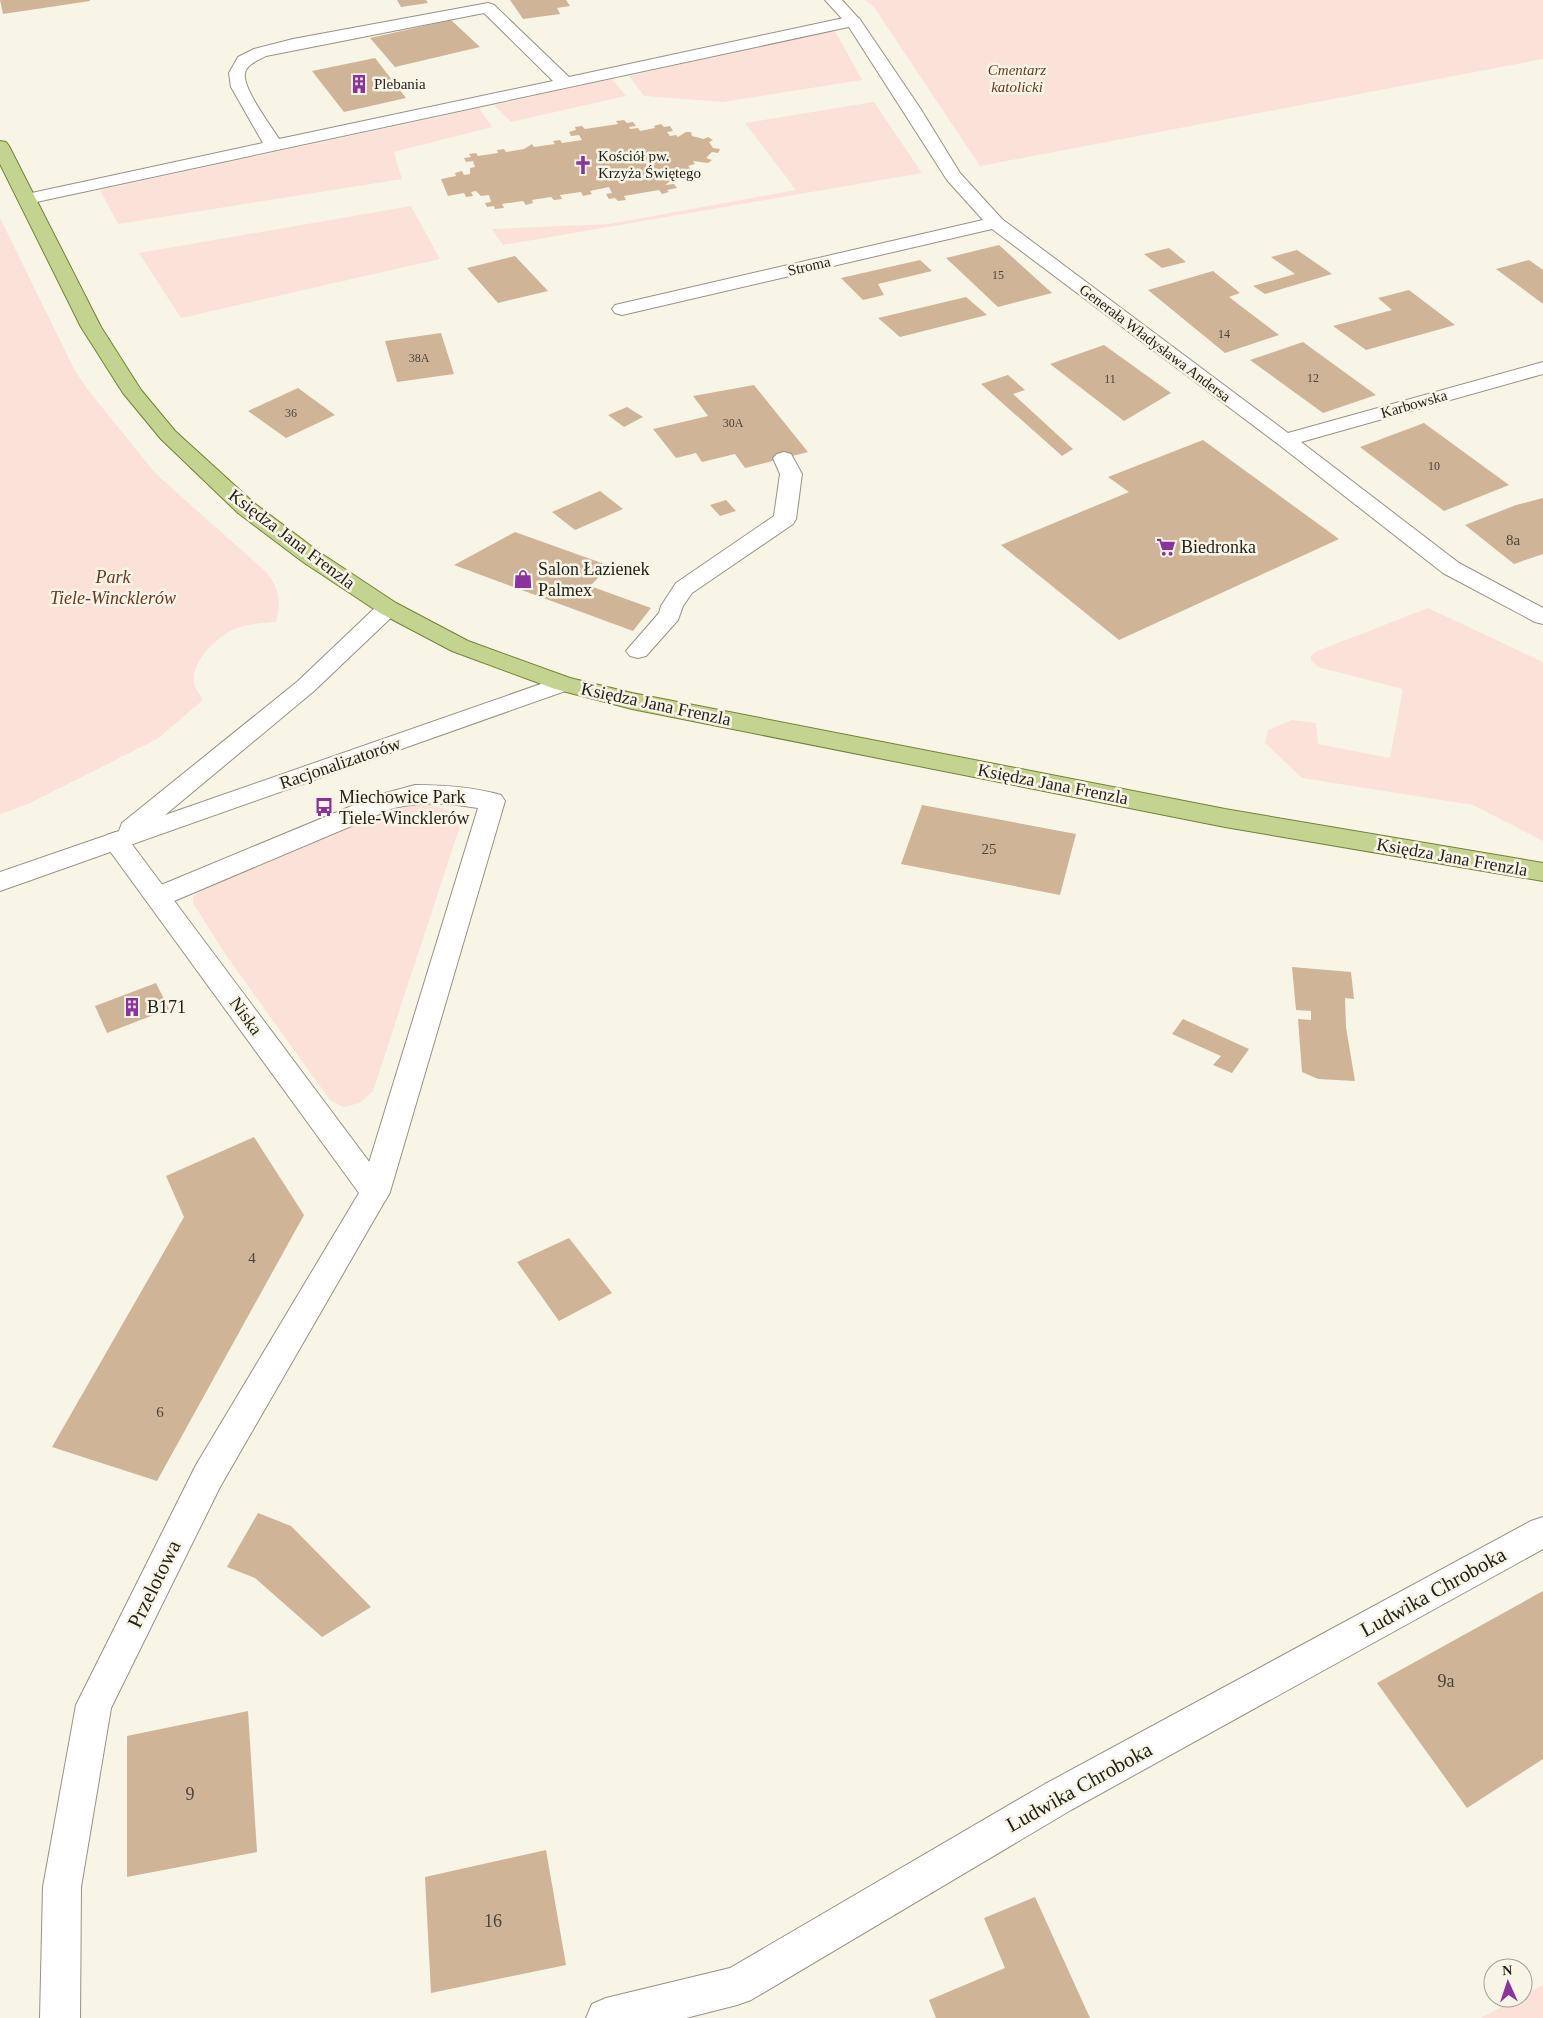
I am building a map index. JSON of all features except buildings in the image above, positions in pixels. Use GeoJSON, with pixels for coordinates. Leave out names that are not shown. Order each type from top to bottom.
{"type":"FeatureCollection","features":[{"type":"Feature","properties":{"kind":"main road","name":"Księdza Jana Frenzla"},"geometry":{"type":"LineString","coordinates":[[0,146],[92,328],[133,393],[168,435],[246,508],[311,557],[388,608],[460,646],[563,684],[641,703],[1216,817],[1543,872]]}},
{"type":"Feature","properties":{"kind":"street","name":"Generała Władysława Andersa"},"geometry":{"type":"LineString","coordinates":[[833,0],[853,21],[911,108],[953,176],[995,223],[1285,440],[1451,568],[1543,617]]}},
{"type":"Feature","properties":{"kind":"street"},"geometry":{"type":"LineString","coordinates":[[274,146],[240,87],[237,73],[244,61],[260,52],[293,44],[488,8],[565,83]]}},
{"type":"Feature","properties":{"kind":"street"},"geometry":{"type":"LineString","coordinates":[[27,199],[853,21]]}},
{"type":"Feature","properties":{"kind":"street","name":"Stroma"},"geometry":{"type":"LineString","coordinates":[[622,309],[995,223]]}},
{"type":"Feature","properties":{"kind":"street","name":"Karbowska"},"geometry":{"type":"LineString","coordinates":[[1285,440],[1543,368]]}},
{"type":"Feature","properties":{"kind":"street"},"geometry":{"type":"LineString","coordinates":[[638,651],[670,615],[672,606],[684,588],[785,519],[790,474],[784,458]]}},
{"type":"Feature","properties":{"kind":"street","name":"Racjonalizatorów"},"geometry":{"type":"LineString","coordinates":[[116,841],[306,686],[388,608]]}},
{"type":"Feature","properties":{"kind":"street","name":"Racjonalizatorów"},"geometry":{"type":"LineString","coordinates":[[0,882],[563,684]]}},
{"type":"Feature","properties":{"kind":"street","name":"Przelotowa"},"geometry":{"type":"LineString","coordinates":[[60,2018],[62,1887],[94,1705],[208,1476],[375,1192],[492,801],[442,794],[415,794],[388,801],[158,897]]}},
{"type":"Feature","properties":{"kind":"street","name":"Niska"},"geometry":{"type":"LineString","coordinates":[[116,841],[375,1192]]}},
{"type":"Feature","properties":{"kind":"street","name":"Ludwika Chroboka"},"geometry":{"type":"LineString","coordinates":[[606,2018],[737,1986],[1058,1797],[1543,1532]]}},
{"type":"Feature","properties":{"kind":"green space","name":"Cmentarz katolicki"},"geometry":{"type":"Polygon","coordinates":[[[865,0],[1543,0],[1543,59],[980,166],[874,7],[865,0]]]}},
{"type":"Feature","properties":{"kind":"green space"},"geometry":{"type":"Polygon","coordinates":[[[834,29],[862,80],[723,102],[644,96],[629,76],[834,29]]]}},
{"type":"Feature","properties":{"kind":"green space"},"geometry":{"type":"Polygon","coordinates":[[[612,79],[626,96],[511,122],[494,105],[612,79]]]}},
{"type":"Feature","properties":{"kind":"green space"},"geometry":{"type":"Polygon","coordinates":[[[874,102],[922,173],[503,245],[492,229],[609,224],[796,190],[745,123],[874,102]]]}},
{"type":"Feature","properties":{"kind":"green space"},"geometry":{"type":"Polygon","coordinates":[[[479,108],[492,127],[394,152],[402,179],[118,224],[100,190],[479,108]]]}},
{"type":"Feature","properties":{"kind":"green space"},"geometry":{"type":"Polygon","coordinates":[[[411,206],[440,259],[181,318],[139,253],[411,206]]]}},
{"type":"Feature","properties":{"kind":"green space","name":"Park Tiele-Wincklerów"},"geometry":{"type":"Polygon","coordinates":[[[0,218],[75,371],[88,390],[156,474],[266,572],[274,584],[279,608],[276,622],[253,624],[235,629],[223,635],[210,647],[195,670],[195,687],[203,700],[157,739],[28,804],[0,814],[0,218]]]}},
{"type":"Feature","properties":{"kind":"green space"},"geometry":{"type":"Polygon","coordinates":[[[1428,608],[1543,662],[1543,841],[1473,805],[1302,778],[1265,743],[1268,730],[1292,720],[1316,723],[1318,744],[1390,758],[1403,689],[1318,667],[1311,660],[1311,656],[1315,652],[1428,608]]]}},
{"type":"Feature","properties":{"kind":"green space"},"geometry":{"type":"Polygon","coordinates":[[[412,804],[434,806],[448,811],[457,821],[459,829],[373,1091],[360,1103],[343,1107],[330,1100],[228,958],[193,903],[193,897],[201,890],[384,811],[412,804]]]}},
{"type":"Feature","properties":{"kind":"green space"},"geometry":{"type":"Polygon","coordinates":[[[1543,1985],[1543,2018],[1481,2018],[1500,2008],[1533,2008],[1533,1990],[1543,1985]]]}},
{"type":"Feature","properties":{"kind":"place","name":"Plebania"},"geometry":{"type":"Point","coordinates":[359,84]}},
{"type":"Feature","properties":{"kind":"place","name":"Kościół pw. Krzyża Świętego"},"geometry":{"type":"Point","coordinates":[583,165]}},
{"type":"Feature","properties":{"kind":"place","name":"Biedronka"},"geometry":{"type":"Point","coordinates":[1166,547]}},
{"type":"Feature","properties":{"kind":"place","name":"Salon Łazienek Palmex"},"geometry":{"type":"Point","coordinates":[523,579]}},
{"type":"Feature","properties":{"kind":"place","name":"Miechowice Park Tiele-Wincklerów"},"geometry":{"type":"Point","coordinates":[324,807]}},
{"type":"Feature","properties":{"kind":"place","name":"B171"},"geometry":{"type":"Point","coordinates":[132,1007]}}]}
